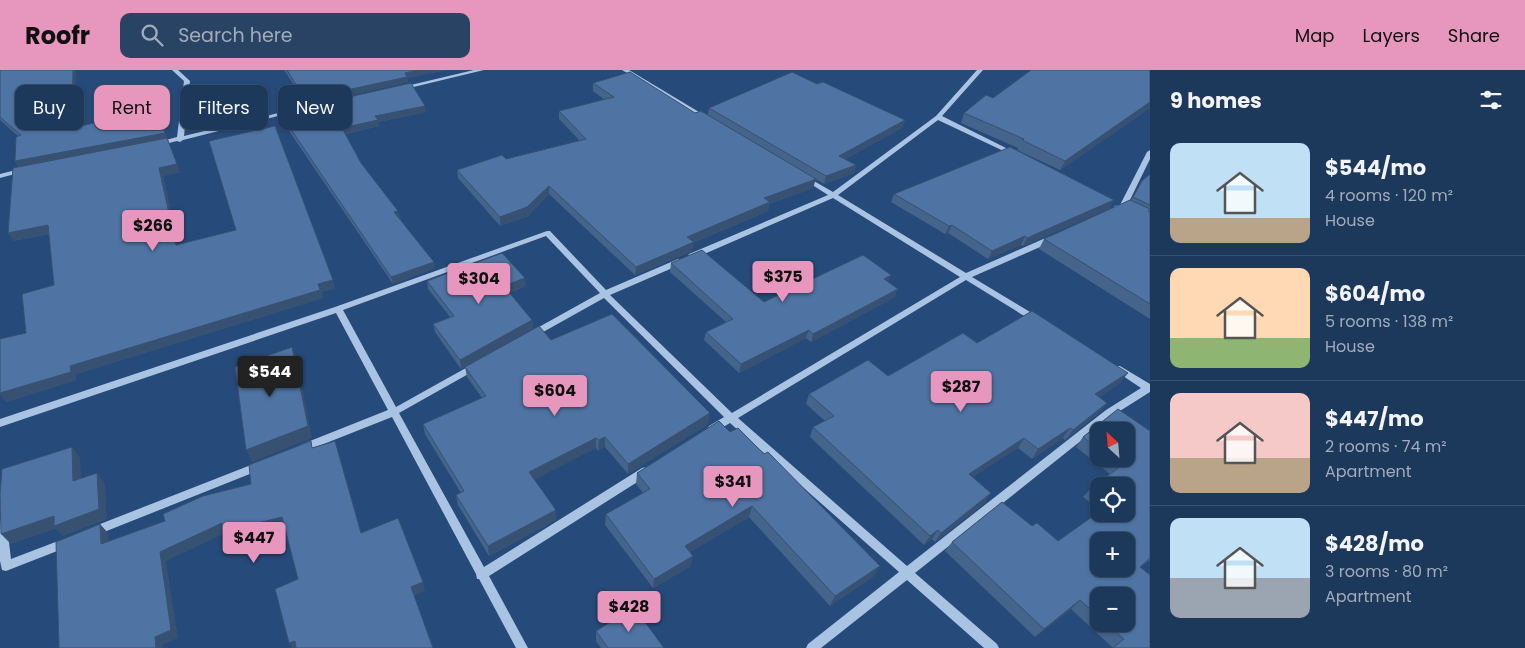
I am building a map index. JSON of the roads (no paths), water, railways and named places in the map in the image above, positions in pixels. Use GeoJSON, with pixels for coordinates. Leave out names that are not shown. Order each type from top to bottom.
{"type":"FeatureCollection","features":[{"type":"Feature","properties":{"kind":"street"},"geometry":{"type":"LineString","coordinates":[[175,70],[187,82],[180,140]]}},
{"type":"Feature","properties":{"kind":"street"},"geometry":{"type":"LineString","coordinates":[[398,88],[481,70]]}},
{"type":"Feature","properties":{"kind":"street"},"geometry":{"type":"LineString","coordinates":[[625,70],[717,125]]}},
{"type":"Feature","properties":{"kind":"street"},"geometry":{"type":"LineString","coordinates":[[520,341],[605,294],[834,195],[938,117],[980,70]]}},
{"type":"Feature","properties":{"kind":"street"},"geometry":{"type":"LineString","coordinates":[[152,145],[180,140],[278,116]]}},
{"type":"Feature","properties":{"kind":"street"},"geometry":{"type":"LineString","coordinates":[[938,117],[1018,155]]}},
{"type":"Feature","properties":{"kind":"street"},"geometry":{"type":"LineString","coordinates":[[1106,214],[1123,206],[1150,152]]}},
{"type":"Feature","properties":{"kind":"street"},"geometry":{"type":"LineString","coordinates":[[0,176],[27,169]]}},
{"type":"Feature","properties":{"kind":"street"},"geometry":{"type":"LineString","coordinates":[[801,175],[1041,322]]}},
{"type":"Feature","properties":{"kind":"street"},"geometry":{"type":"LineString","coordinates":[[0,423],[338,309],[547,232],[605,294],[730,418],[993,648]]}},
{"type":"Feature","properties":{"kind":"street"},"geometry":{"type":"LineString","coordinates":[[705,433],[967,276],[1063,233]]}},
{"type":"Feature","properties":{"kind":"street"},"geometry":{"type":"LineString","coordinates":[[338,309],[522,648]]}},
{"type":"Feature","properties":{"kind":"street"},"geometry":{"type":"LineString","coordinates":[[292,452],[394,412],[487,360]]}},
{"type":"Feature","properties":{"kind":"street"},"geometry":{"type":"LineString","coordinates":[[812,648],[1109,413],[1149,388],[1107,362]]}},
{"type":"Feature","properties":{"kind":"street"},"geometry":{"type":"LineString","coordinates":[[89,533],[274,460]]}},
{"type":"Feature","properties":{"kind":"street"},"geometry":{"type":"LineString","coordinates":[[481,575],[655,465]]}},
{"type":"Feature","properties":{"kind":"street"},"geometry":{"type":"LineString","coordinates":[[0,509],[6,566],[70,541]]}}]}
